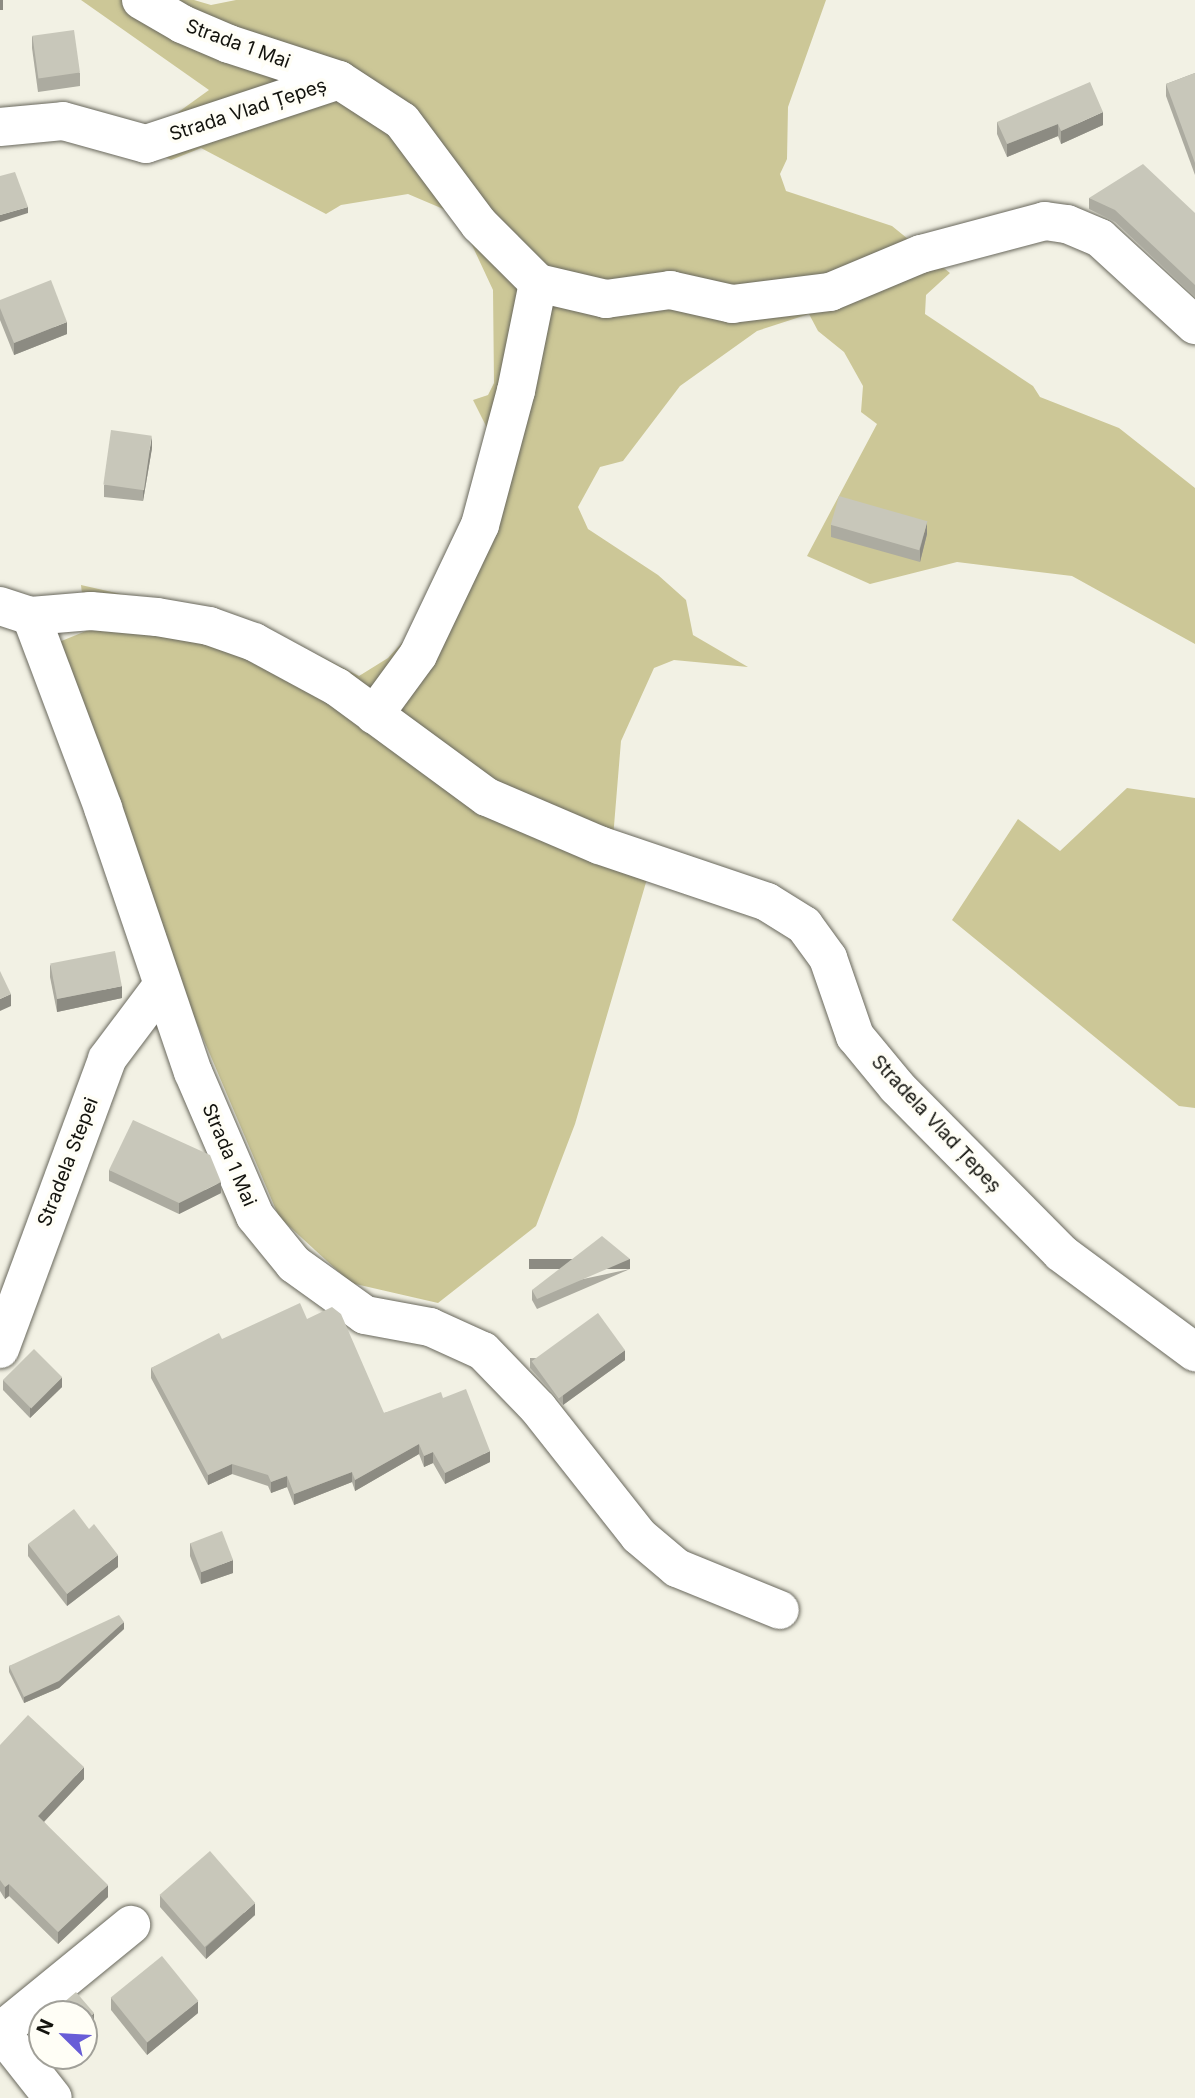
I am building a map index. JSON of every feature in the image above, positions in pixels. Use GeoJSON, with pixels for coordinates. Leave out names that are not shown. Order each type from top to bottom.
{"type":"FeatureCollection","features":[{"type":"Feature","properties":{"kind":"street","name":"Strada 1 Mai"},"geometry":{"type":"LineString","coordinates":[[141,0],[229,44],[339,80]]}},
{"type":"Feature","properties":{"kind":"street","name":"Strada Vlad Țepeș"},"geometry":{"type":"LineString","coordinates":[[0,127],[63,121],[146,144],[339,80],[402,121],[479,224],[538,283]]}},
{"type":"Feature","properties":{"kind":"street"},"geometry":{"type":"LineString","coordinates":[[374,715],[418,655],[480,525],[516,391],[538,283],[606,299],[670,290],[732,304],[830,292],[921,254],[1045,221],[1067,224],[1100,238],[1195,325]]}},
{"type":"Feature","properties":{"kind":"street","name":"Strada 1 Mai"},"geometry":{"type":"LineString","coordinates":[[374,715],[254,642],[209,626],[91,611],[16,611],[103,807],[161,987],[255,1216],[294,1264],[365,1315],[430,1327],[483,1351],[538,1408],[639,1536],[677,1568],[780,1610]]}},
{"type":"Feature","properties":{"kind":"street","name":"Stradela Vlad Țepeș"},"geometry":{"type":"LineString","coordinates":[[374,715],[486,797],[599,845],[767,902],[804,925],[828,958],[855,1036],[897,1087],[1061,1254],[1195,1352]]}},
{"type":"Feature","properties":{"kind":"street","name":"Stradela Stepei"},"geometry":{"type":"LineString","coordinates":[[0,1349],[107,1059],[161,987]]}},
{"type":"Feature","properties":{"kind":"street"},"geometry":{"type":"LineString","coordinates":[[53,2098],[1,2031],[131,1925]]}},
{"type":"Feature","properties":{"kind":"shaded area"},"geometry":{"type":"Polygon","coordinates":[[[81,0],[194,0],[211,5],[236,0],[826,0],[788,107],[787,159],[780,174],[786,191],[892,226],[950,273],[926,295],[925,314],[1033,386],[1040,397],[1119,428],[1195,488],[1195,644],[1072,576],[957,562],[870,584],[807,556],[877,424],[861,412],[863,386],[844,352],[818,331],[809,314],[757,331],[680,386],[623,461],[600,467],[578,507],[588,529],[658,575],[686,600],[693,635],[748,667],[674,660],[654,668],[621,741],[613,838],[647,879],[575,1124],[536,1226],[438,1303],[351,1283],[279,1217],[161,939],[59,642],[86,631],[81,585],[262,626],[359,676],[388,658],[412,632],[459,542],[489,432],[473,400],[488,395],[494,383],[493,290],[465,230],[448,211],[408,194],[341,205],[326,214],[201,148],[171,160],[156,153],[159,126],[209,90],[81,0]]]}},
{"type":"Feature","properties":{"kind":"shaded area"},"geometry":{"type":"Polygon","coordinates":[[[1127,788],[1195,798],[1195,1108],[1179,1106],[952,920],[1018,819],[1060,851],[1127,788]]]}},
{"type":"Feature","properties":{"kind":"building"},"geometry":{"type":"Polygon","coordinates":[[[74,30],[80,73],[38,78],[32,36],[74,30]]]}},
{"type":"Feature","properties":{"kind":"building"},"geometry":{"type":"Polygon","coordinates":[[[1195,73],[1195,163],[1166,84],[1195,73]]]}},
{"type":"Feature","properties":{"kind":"building"},"geometry":{"type":"Polygon","coordinates":[[[1090,82],[1103,112],[1061,131],[1058,124],[1007,144],[997,122],[1090,82]]]}},
{"type":"Feature","properties":{"kind":"building"},"geometry":{"type":"Polygon","coordinates":[[[1143,164],[1195,213],[1195,285],[1115,210],[1089,198],[1143,164]]]}},
{"type":"Feature","properties":{"kind":"building"},"geometry":{"type":"Polygon","coordinates":[[[15,172],[28,207],[0,215],[0,176],[15,172]]]}},
{"type":"Feature","properties":{"kind":"building"},"geometry":{"type":"Polygon","coordinates":[[[51,280],[67,322],[14,343],[0,308],[0,300],[51,280]]]}},
{"type":"Feature","properties":{"kind":"building"},"geometry":{"type":"Polygon","coordinates":[[[111,430],[152,436],[144,490],[103,484],[111,430]]]}},
{"type":"Feature","properties":{"kind":"building"},"geometry":{"type":"Polygon","coordinates":[[[839,496],[927,521],[919,550],[831,525],[839,496]]]}},
{"type":"Feature","properties":{"kind":"building"},"geometry":{"type":"Polygon","coordinates":[[[115,951],[122,986],[57,999],[50,964],[115,951]]]}},
{"type":"Feature","properties":{"kind":"building"},"geometry":{"type":"Polygon","coordinates":[[[0,971],[11,994],[0,999],[0,971]]]}},
{"type":"Feature","properties":{"kind":"building"},"geometry":{"type":"Polygon","coordinates":[[[133,1120],[210,1155],[221,1182],[179,1203],[109,1170],[133,1120]]]}},
{"type":"Feature","properties":{"kind":"building"},"geometry":{"type":"Polygon","coordinates":[[[602,1236],[630,1259],[537,1299],[532,1290],[602,1236]]]}},
{"type":"Feature","properties":{"kind":"building"},"geometry":{"type":"Polygon","coordinates":[[[300,1303],[307,1319],[332,1307],[341,1314],[384,1413],[441,1392],[443,1398],[466,1389],[490,1451],[445,1473],[433,1452],[424,1456],[419,1444],[355,1480],[352,1472],[294,1494],[287,1476],[271,1482],[268,1475],[232,1464],[208,1475],[151,1368],[219,1333],[222,1339],[300,1303]]]}},
{"type":"Feature","properties":{"kind":"building"},"geometry":{"type":"Polygon","coordinates":[[[598,1313],[625,1350],[559,1398],[532,1361],[598,1313]]]}},
{"type":"Feature","properties":{"kind":"building"},"geometry":{"type":"Polygon","coordinates":[[[34,1349],[62,1377],[31,1408],[3,1380],[34,1349]]]}},
{"type":"Feature","properties":{"kind":"building"},"geometry":{"type":"Polygon","coordinates":[[[74,1509],[89,1529],[94,1524],[118,1555],[67,1594],[28,1544],[74,1509]]]}},
{"type":"Feature","properties":{"kind":"building"},"geometry":{"type":"Polygon","coordinates":[[[222,1531],[233,1560],[201,1572],[190,1543],[222,1531]]]}},
{"type":"Feature","properties":{"kind":"building"},"geometry":{"type":"Polygon","coordinates":[[[119,1615],[124,1622],[59,1681],[24,1697],[9,1666],[119,1615]]]}},
{"type":"Feature","properties":{"kind":"building"},"geometry":{"type":"Polygon","coordinates":[[[28,1715],[84,1767],[38,1816],[108,1885],[58,1932],[9,1884],[5,1887],[0,1880],[0,1745],[28,1715]]]}},
{"type":"Feature","properties":{"kind":"building"},"geometry":{"type":"Polygon","coordinates":[[[210,1851],[255,1903],[205,1947],[159,1895],[210,1851]]]}},
{"type":"Feature","properties":{"kind":"building"},"geometry":{"type":"Polygon","coordinates":[[[162,1956],[199,2001],[147,2043],[111,1998],[162,1956]]]}},
{"type":"Feature","properties":{"kind":"building"},"geometry":{"type":"Polygon","coordinates":[[[76,1992],[83,2000],[67,2000],[76,1992]]]}}]}
